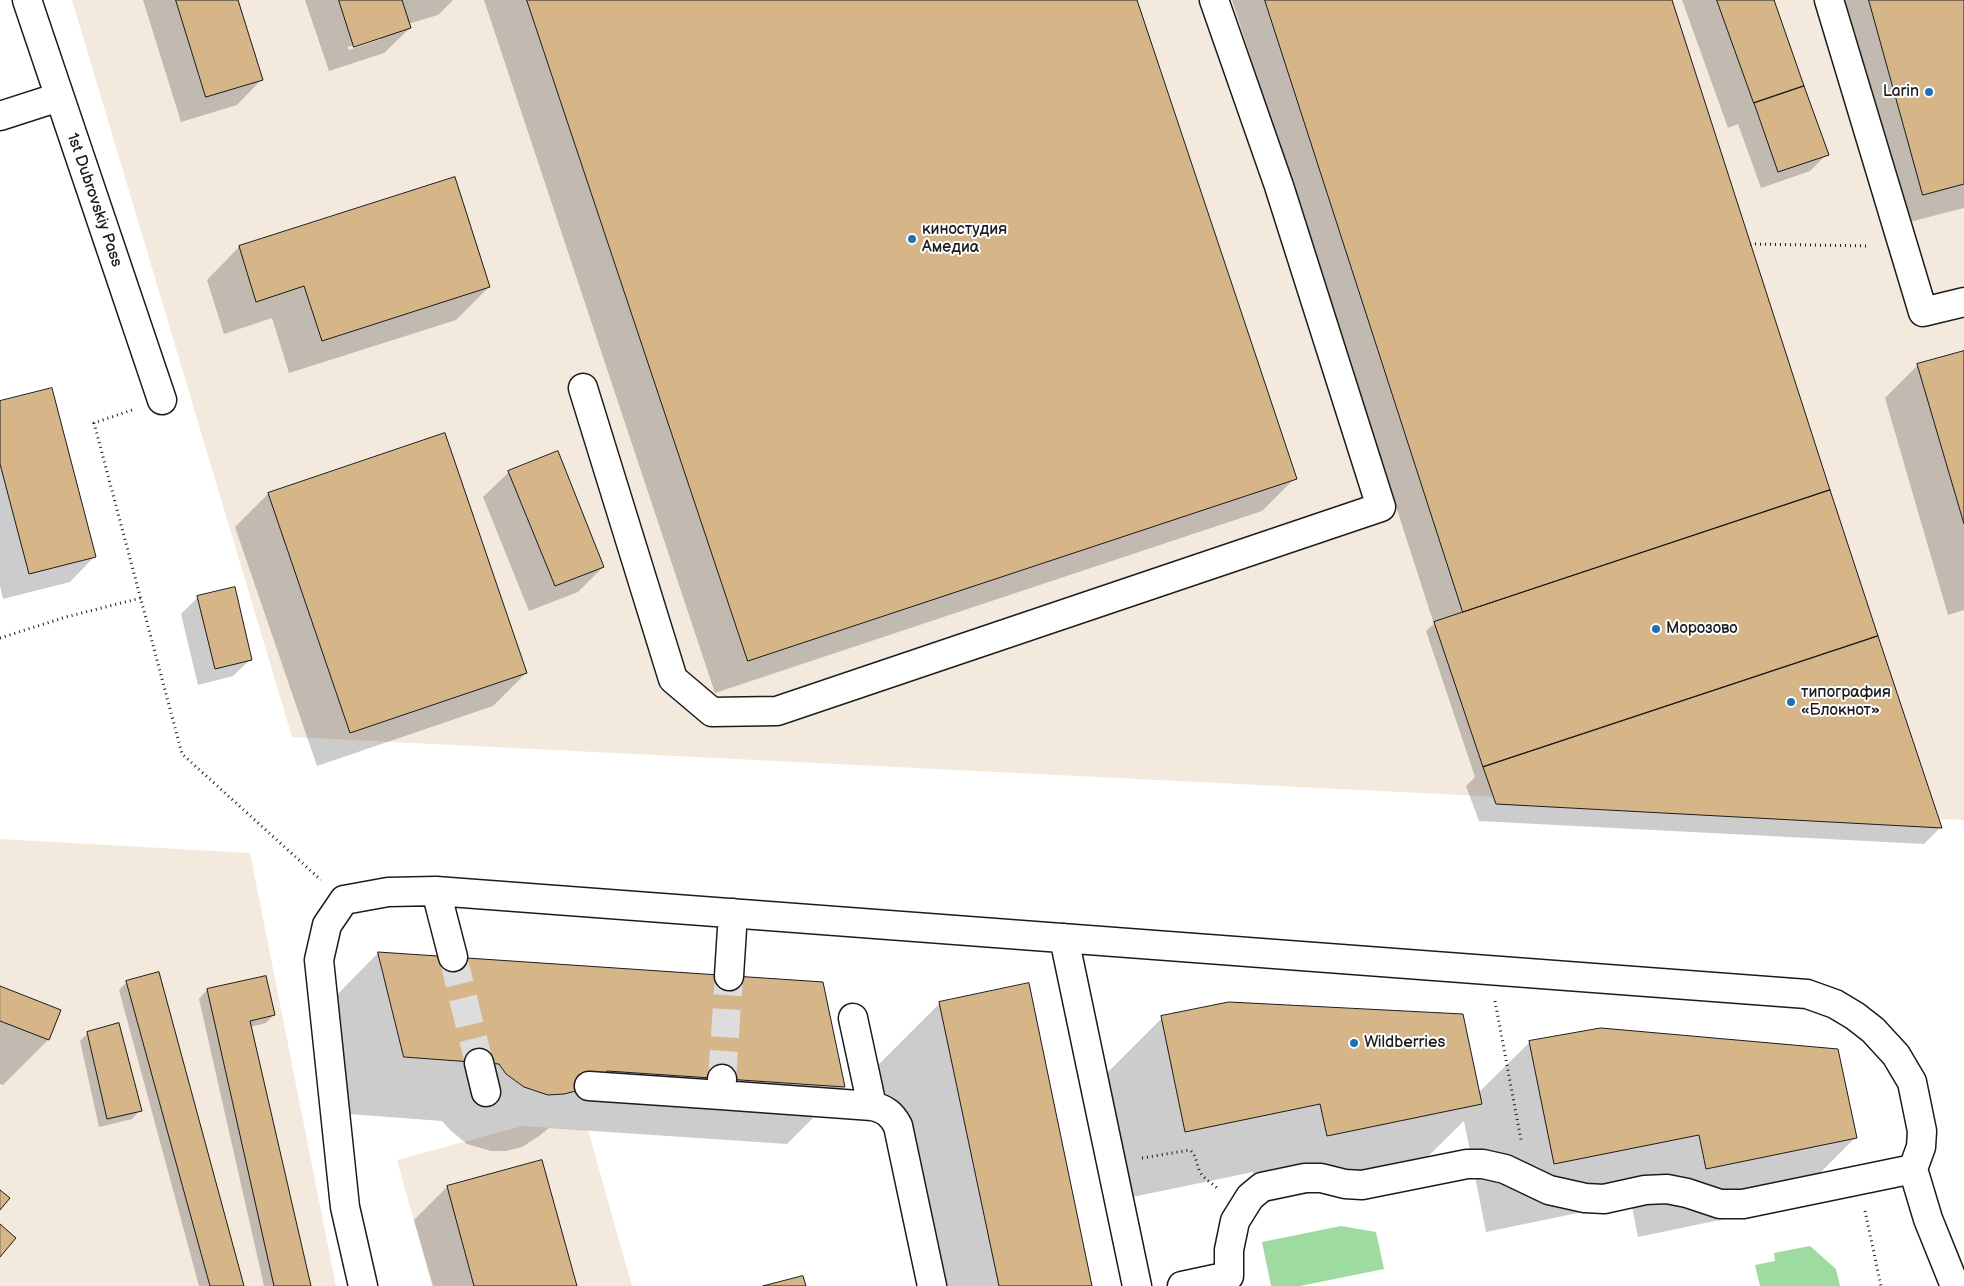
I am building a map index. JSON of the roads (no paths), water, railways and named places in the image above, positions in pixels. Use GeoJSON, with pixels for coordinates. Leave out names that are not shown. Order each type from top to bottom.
{"type":"FeatureCollection","features":[{"type":"Feature","properties":{"kind":"street","name":"1st Dubrovskiy Pass"},"geometry":{"type":"LineString","coordinates":[[27,0],[162,400]]}},
{"type":"Feature","properties":{"kind":"street"},"geometry":{"type":"LineString","coordinates":[[583,388],[673,679],[712,712],[777,710],[1381,507],[1279,186],[1214,0]]}},
{"type":"Feature","properties":{"kind":"street"},"geometry":{"type":"LineString","coordinates":[[1829,0],[1923,312],[1964,302]]}},
{"type":"Feature","properties":{"kind":"street"},"geometry":{"type":"LineString","coordinates":[[0,116],[59,97]]}},
{"type":"Feature","properties":{"kind":"street"},"geometry":{"type":"LineString","coordinates":[[436,891],[453,957]]}},
{"type":"Feature","properties":{"kind":"street"},"geometry":{"type":"LineString","coordinates":[[363,1286],[345,1207],[320,960],[327,925],[344,900],[388,892],[436,891],[1807,994],[1835,1004],[1867,1025],[1886,1043],[1912,1082],[1922,1131],[1921,1147],[1913,1169],[1928,1220],[1955,1286]]}},
{"type":"Feature","properties":{"kind":"street"},"geometry":{"type":"LineString","coordinates":[[729,976],[733,913]]}},
{"type":"Feature","properties":{"kind":"street"},"geometry":{"type":"LineString","coordinates":[[1064,938],[1137,1286]]}},
{"type":"Feature","properties":{"kind":"street"},"geometry":{"type":"LineString","coordinates":[[853,1018],[872,1106]]}},
{"type":"Feature","properties":{"kind":"street"},"geometry":{"type":"LineString","coordinates":[[478,1063],[486,1092]]}},
{"type":"Feature","properties":{"kind":"street"},"geometry":{"type":"LineString","coordinates":[[588,1086],[722,1087],[872,1106],[891,1114],[898,1126],[932,1286]]}},
{"type":"Feature","properties":{"kind":"street"},"geometry":{"type":"LineString","coordinates":[[1181,1281],[1230,1281],[1228,1262],[1232,1233],[1241,1208],[1262,1187],[1306,1178],[1321,1178],[1344,1184],[1362,1185],[1467,1164],[1483,1164],[1505,1168],[1549,1190],[1585,1198],[1604,1199],[1645,1190],[1667,1189],[1687,1193],[1710,1202],[1730,1205],[1743,1204],[1913,1169]]}},
{"type":"Feature","properties":{"kind":"tunnel"},"geometry":{"type":"LineString","coordinates":[[453,957],[479,1063]]}},
{"type":"Feature","properties":{"kind":"tunnel"},"geometry":{"type":"LineString","coordinates":[[722,1079],[729,976]]}},
{"type":"Feature","properties":{"kind":"place","name":"Larin"},"geometry":{"type":"Point","coordinates":[1929,92]}},
{"type":"Feature","properties":{"kind":"place","name":"киностудия Амедиа"},"geometry":{"type":"Point","coordinates":[912,239]}},
{"type":"Feature","properties":{"kind":"place","name":"Морозово"},"geometry":{"type":"Point","coordinates":[1656,629]}},
{"type":"Feature","properties":{"kind":"place","name":"типография «Блокнот»"},"geometry":{"type":"Point","coordinates":[1791,702]}},
{"type":"Feature","properties":{"kind":"place","name":"Wildberries"},"geometry":{"type":"Point","coordinates":[1354,1043]}}]}
